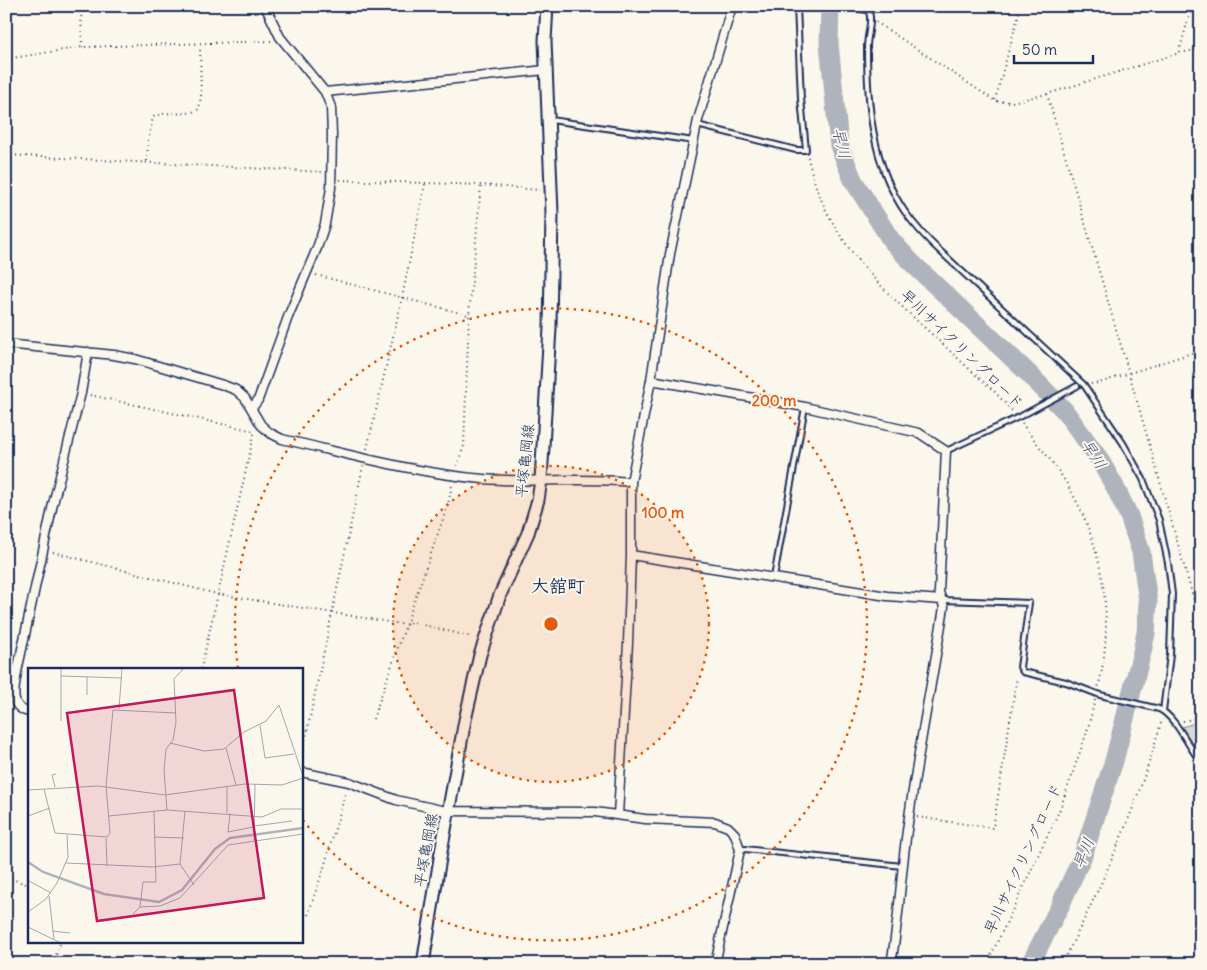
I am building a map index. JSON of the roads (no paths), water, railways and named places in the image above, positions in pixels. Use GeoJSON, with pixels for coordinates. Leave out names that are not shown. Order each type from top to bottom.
{"type":"FeatureCollection","features":[{"type":"Feature","properties":{"kind":"main road","name":"平塚亀岡線"},"geometry":{"type":"LineString","coordinates":[[423,964],[448,811],[465,720],[480,655],[500,595],[528,533],[538,500],[541,480],[550,328],[551,191],[545,27],[547,6]]}},
{"type":"Feature","properties":{"kind":"street"},"geometry":{"type":"LineString","coordinates":[[252,408],[258,400],[288,318],[318,248],[325,224],[331,188],[331,107],[325,92],[280,37],[264,6]]}},
{"type":"Feature","properties":{"kind":"street"},"geometry":{"type":"LineString","coordinates":[[618,815],[625,720],[631,555],[631,482],[651,380],[670,254],[697,125],[732,6]]}},
{"type":"Feature","properties":{"kind":"street"},"geometry":{"type":"LineString","coordinates":[[325,92],[546,70]]}},
{"type":"Feature","properties":{"kind":"street"},"geometry":{"type":"LineString","coordinates":[[6,344],[88,352],[135,359],[223,384],[236,390],[245,398],[261,425],[270,433],[282,439],[365,458],[453,476],[485,479],[631,482]]}},
{"type":"Feature","properties":{"kind":"street"},"geometry":{"type":"LineString","coordinates":[[28,712],[22,711],[16,705],[17,672],[88,352]]}},
{"type":"Feature","properties":{"kind":"street"},"geometry":{"type":"LineString","coordinates":[[651,380],[805,407],[919,433],[946,451],[939,592],[944,607],[909,816],[902,866],[896,936],[891,964]]}},
{"type":"Feature","properties":{"kind":"street"},"geometry":{"type":"LineString","coordinates":[[631,555],[887,596],[942,600]]}},
{"type":"Feature","properties":{"kind":"street"},"geometry":{"type":"LineString","coordinates":[[6,669],[17,672]]}},
{"type":"Feature","properties":{"kind":"street"},"geometry":{"type":"LineString","coordinates":[[302,772],[349,782],[396,800],[448,811],[595,812],[645,819],[715,822],[728,827],[735,834],[740,850],[715,964]]}},
{"type":"Feature","properties":{"kind":"lane"},"geometry":{"type":"LineString","coordinates":[[697,125],[796,150],[806,150],[801,99],[797,6]]}},
{"type":"Feature","properties":{"kind":"lane"},"geometry":{"type":"LineString","coordinates":[[834,6],[867,9],[870,18],[867,46],[871,114],[880,161],[894,194],[918,229],[934,246],[1084,385],[1123,443],[1143,479],[1159,520],[1172,594],[1170,655],[1161,710]]}},
{"type":"Feature","properties":{"kind":"lane"},"geometry":{"type":"LineString","coordinates":[[548,120],[694,141]]}},
{"type":"Feature","properties":{"kind":"lane"},"geometry":{"type":"LineString","coordinates":[[946,451],[1023,415],[1077,386]]}},
{"type":"Feature","properties":{"kind":"lane"},"geometry":{"type":"LineString","coordinates":[[774,577],[805,407]]}},
{"type":"Feature","properties":{"kind":"lane"},"geometry":{"type":"LineString","coordinates":[[942,600],[1029,603],[1020,668],[1023,672],[1066,682],[1098,695],[1161,710],[1173,721],[1195,754]]}},
{"type":"Feature","properties":{"kind":"lane"},"geometry":{"type":"LineString","coordinates":[[740,850],[902,866]]}},
{"type":"Feature","properties":{"kind":"waterway","name":"早川"},"geometry":{"type":"LineString","coordinates":[[830,6],[829,43],[839,145],[853,180],[891,240],[911,262],[1027,372],[1064,410],[1098,457],[1114,485],[1129,516],[1141,552],[1148,602],[1146,633],[1114,761],[1083,855],[1060,906],[1030,964]]}},
{"type":"Feature","properties":{"kind":"district","name":"大舘町"},"geometry":{"type":"Point","coordinates":[558,586]}}]}
